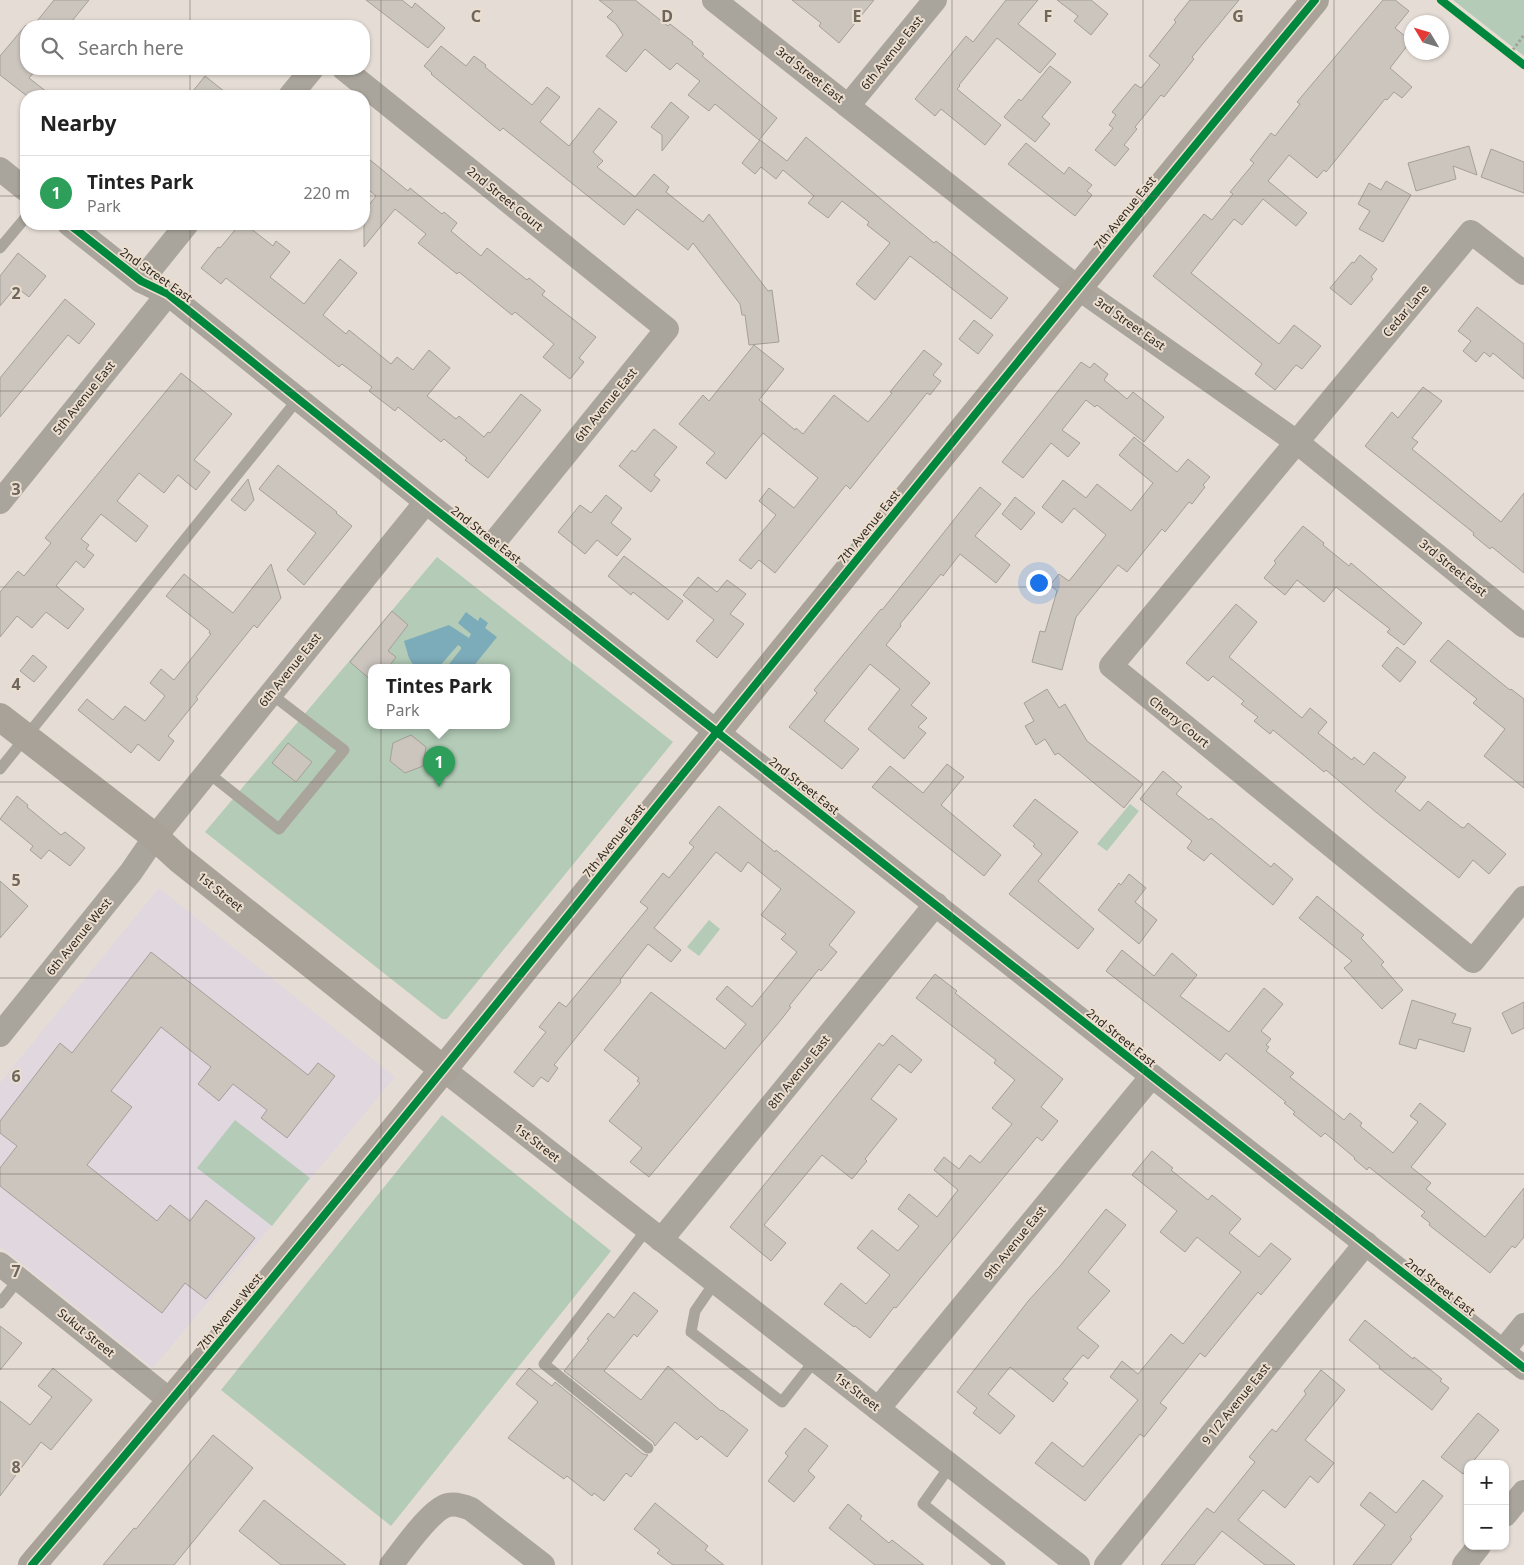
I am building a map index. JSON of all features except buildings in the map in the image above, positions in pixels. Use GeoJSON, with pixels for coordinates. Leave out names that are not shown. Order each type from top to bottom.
{"type":"FeatureCollection","features":[{"type":"Feature","properties":{"kind":"street","name":"3rd Street East"},"geometry":{"type":"LineString","coordinates":[[714,0],[1078,288],[1298,442],[1524,626]]}},
{"type":"Feature","properties":{"kind":"street","name":"6th Avenue East"},"geometry":{"type":"LineString","coordinates":[[848,106],[935,0]]}},
{"type":"Feature","properties":{"kind":"street","name":"7th Avenue East"},"geometry":{"type":"LineString","coordinates":[[444,1070],[1078,288],[1315,0]]}},
{"type":"Feature","properties":{"kind":"street"},"geometry":{"type":"LineString","coordinates":[[295,90],[307,75]]}},
{"type":"Feature","properties":{"kind":"street","name":"2nd Street Court"},"geometry":{"type":"LineString","coordinates":[[351,75],[667,329]]}},
{"type":"Feature","properties":{"kind":"street"},"geometry":{"type":"LineString","coordinates":[[0,169],[20,185]]}},
{"type":"Feature","properties":{"kind":"street","name":"2nd Street East"},"geometry":{"type":"LineString","coordinates":[[77,230],[141,281],[168,294],[426,502],[1524,1368]]}},
{"type":"Feature","properties":{"kind":"street"},"geometry":{"type":"LineString","coordinates":[[141,281],[183,230]]}},
{"type":"Feature","properties":{"kind":"street","name":"Cedar Lane"},"geometry":{"type":"LineString","coordinates":[[1298,442],[1471,232],[1524,273]]}},
{"type":"Feature","properties":{"kind":"street","name":"5th Avenue East"},"geometry":{"type":"LineString","coordinates":[[0,502],[168,294]]}},
{"type":"Feature","properties":{"kind":"street","name":"6th Avenue East"},"geometry":{"type":"LineString","coordinates":[[488,550],[667,329]]}},
{"type":"Feature","properties":{"kind":"street","name":"Cherry Court"},"geometry":{"type":"LineString","coordinates":[[1298,442],[1111,666],[1473,962],[1524,898]]}},
{"type":"Feature","properties":{"kind":"street","name":"6th Avenue East"},"geometry":{"type":"LineString","coordinates":[[155,837],[426,502]]}},
{"type":"Feature","properties":{"kind":"street","name":"1st Street"},"geometry":{"type":"LineString","coordinates":[[0,717],[155,837],[179,859],[444,1070],[1078,1565]]}},
{"type":"Feature","properties":{"kind":"street","name":"6th Avenue West"},"geometry":{"type":"LineString","coordinates":[[0,1035],[131,872],[155,837]]}},
{"type":"Feature","properties":{"kind":"street","name":"8th Avenue East"},"geometry":{"type":"LineString","coordinates":[[654,1235],[936,904]]}},
{"type":"Feature","properties":{"kind":"street","name":"7th Avenue West"},"geometry":{"type":"LineString","coordinates":[[32,1565],[171,1402],[444,1070]]}},
{"type":"Feature","properties":{"kind":"street","name":"9th Avenue East"},"geometry":{"type":"LineString","coordinates":[[878,1409],[1152,1076]]}},
{"type":"Feature","properties":{"kind":"street","name":"9 1/2 Avenue East"},"geometry":{"type":"LineString","coordinates":[[1106,1565],[1366,1243]]}},
{"type":"Feature","properties":{"kind":"street","name":"Sukut Street"},"geometry":{"type":"LineString","coordinates":[[0,1264],[171,1402]]}},
{"type":"Feature","properties":{"kind":"street"},"geometry":{"type":"LineString","coordinates":[[1503,1351],[1524,1325]]}},
{"type":"Feature","properties":{"kind":"street"},"geometry":{"type":"LineString","coordinates":[[1509,1509],[1524,1492]]}},
{"type":"Feature","properties":{"kind":"street"},"geometry":{"type":"LineString","coordinates":[[391,1565],[434,1513],[448,1505],[463,1505],[471,1509],[543,1565]]}},
{"type":"Feature","properties":{"kind":"street"},"geometry":{"type":"LineString","coordinates":[[1464,1565],[1476,1550]]}},
{"type":"Feature","properties":{"kind":"lane"},"geometry":{"type":"LineString","coordinates":[[0,248],[20,224]]}},
{"type":"Feature","properties":{"kind":"lane"},"geometry":{"type":"LineString","coordinates":[[0,769],[298,399]]}},
{"type":"Feature","properties":{"kind":"lane"},"geometry":{"type":"LineString","coordinates":[[207,772],[279,829],[344,750],[271,694]]}},
{"type":"Feature","properties":{"kind":"lane"},"geometry":{"type":"LineString","coordinates":[[648,1448],[544,1364],[654,1235]]}},
{"type":"Feature","properties":{"kind":"lane"},"geometry":{"type":"LineString","coordinates":[[0,1303],[19,1279]]}},
{"type":"Feature","properties":{"kind":"lane"},"geometry":{"type":"LineString","coordinates":[[715,1282],[695,1311],[691,1332],[782,1402],[815,1360]]}},
{"type":"Feature","properties":{"kind":"lane"},"geometry":{"type":"LineString","coordinates":[[950,1466],[923,1504],[1000,1565]]}},
{"type":"Feature","properties":{"kind":"path"},"geometry":{"type":"LineString","coordinates":[[1510,54],[1524,35]]}},
{"type":"Feature","properties":{"kind":"path"},"geometry":{"type":"LineString","coordinates":[[1502,48],[1517,60]]}},
{"type":"Feature","properties":{"kind":"shaded area"},"geometry":{"type":"Polygon","coordinates":[[[159,888],[395,1077],[153,1368],[0,1246],[0,1083],[159,888]]]}},
{"type":"Feature","properties":{"kind":"green space"},"geometry":{"type":"Polygon","coordinates":[[[1453,0],[1524,0],[1524,56],[1453,0]]]}},
{"type":"Feature","properties":{"kind":"green space"},"geometry":{"type":"Polygon","coordinates":[[[437,557],[673,742],[447,1019],[442,1019],[205,832],[437,557]]]}},
{"type":"Feature","properties":{"kind":"green space"},"geometry":{"type":"Polygon","coordinates":[[[1130,804],[1139,811],[1107,851],[1097,844],[1130,804]]]}},
{"type":"Feature","properties":{"kind":"green space"},"geometry":{"type":"Polygon","coordinates":[[[709,920],[720,929],[699,956],[687,947],[709,920]]]}},
{"type":"Feature","properties":{"kind":"green space"},"geometry":{"type":"Polygon","coordinates":[[[442,1115],[611,1251],[391,1526],[221,1390],[442,1115]]]}},
{"type":"Feature","properties":{"kind":"green space"},"geometry":{"type":"Polygon","coordinates":[[[235,1120],[310,1178],[272,1226],[197,1168],[235,1120]]]}},
{"type":"Feature","properties":{"kind":"water"},"geometry":{"type":"Polygon","coordinates":[[[466,612],[478,621],[480,617],[488,623],[485,628],[497,637],[475,664],[449,664],[461,649],[458,645],[441,664],[413,664],[404,641],[449,625],[469,638],[471,634],[458,623],[466,612]]]}},
{"type":"Feature","properties":{"kind":"cycle path"},"geometry":{"type":"LineString","coordinates":[[32,1565],[351,1182],[1151,198],[1315,0]]}},
{"type":"Feature","properties":{"kind":"cycle path"},"geometry":{"type":"LineString","coordinates":[[1441,0],[1524,65]]}},
{"type":"Feature","properties":{"kind":"cycle path"},"geometry":{"type":"LineString","coordinates":[[77,230],[141,281],[168,294],[426,502],[1524,1368]]}},
{"type":"Feature","properties":{"kind":"place","name":"Tintes Park"},"geometry":{"type":"Point","coordinates":[439,787]}}]}
